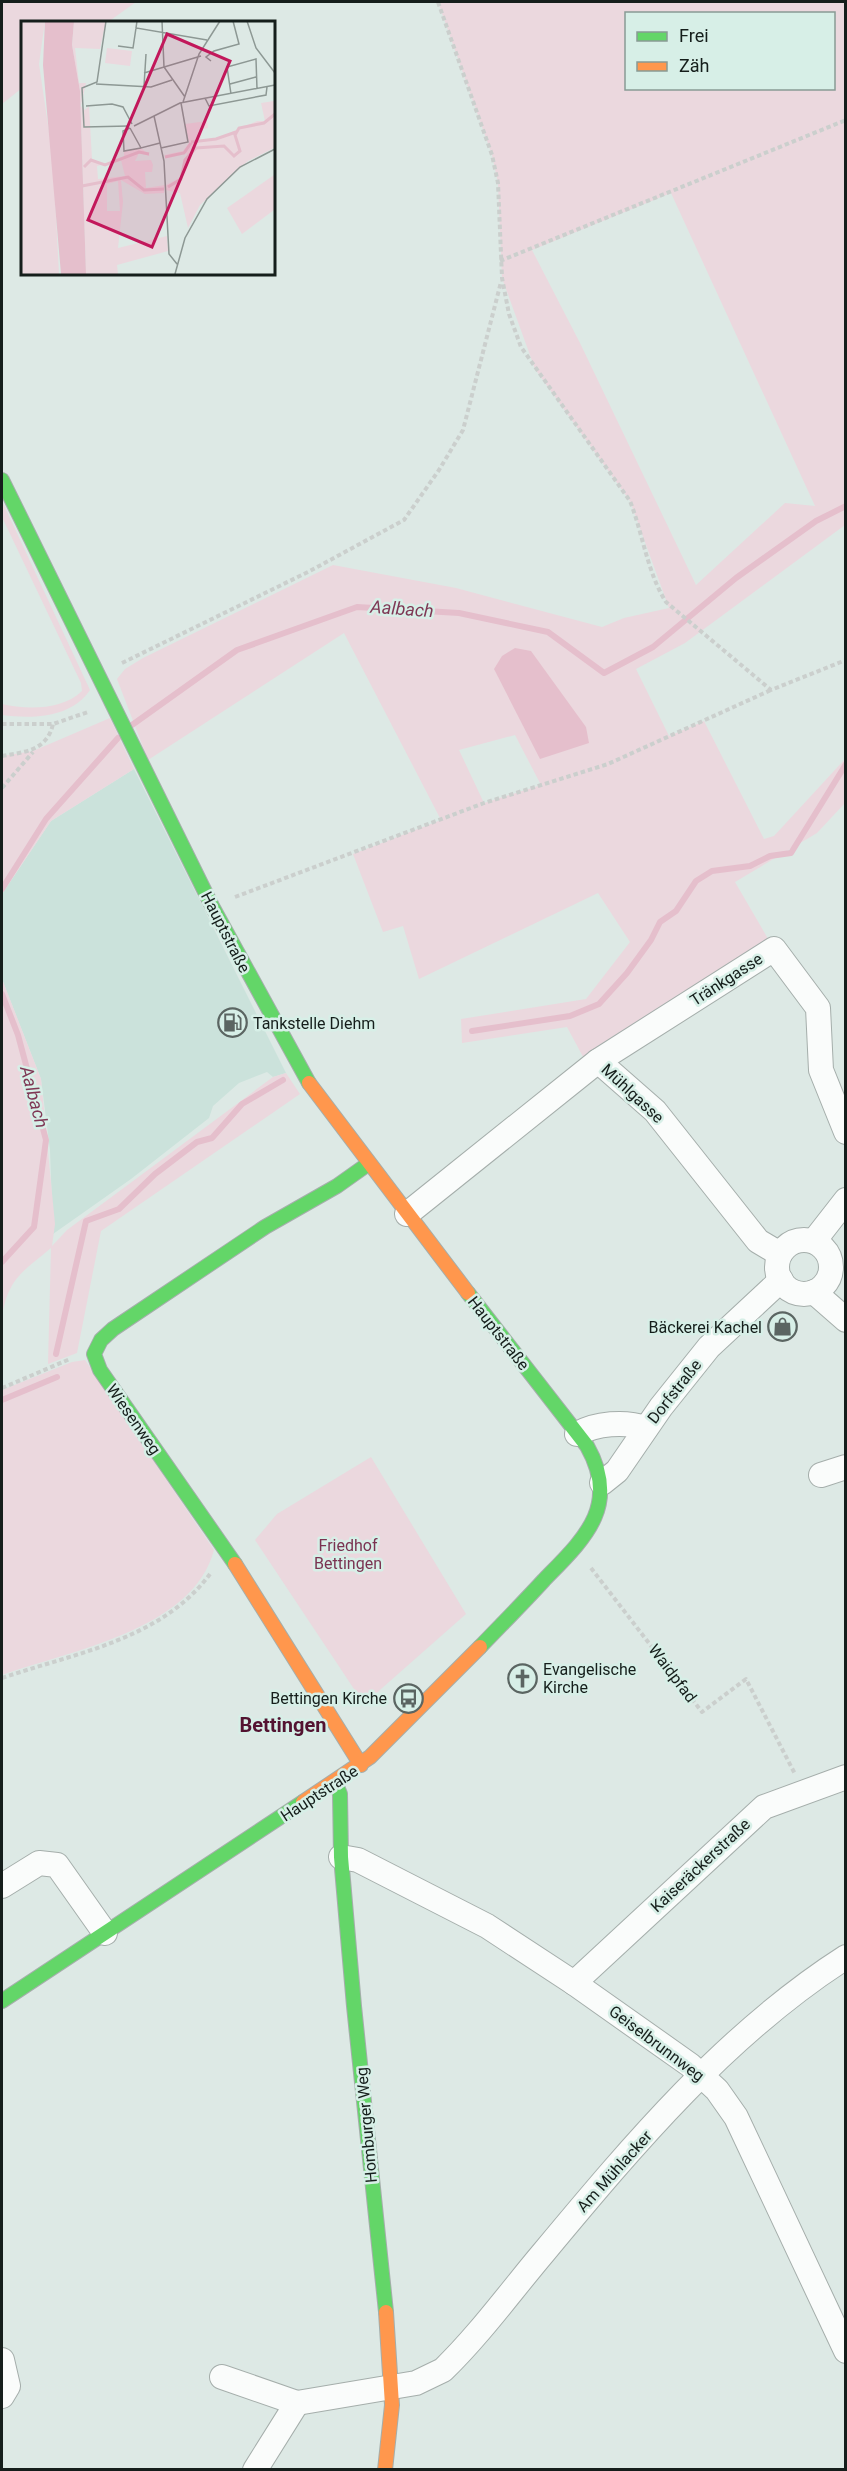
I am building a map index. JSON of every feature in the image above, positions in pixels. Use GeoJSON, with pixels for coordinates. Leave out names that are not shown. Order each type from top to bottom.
{"type":"FeatureCollection","features":[{"type":"Feature","properties":{"kind":"street","name":"Hauptstraße"},"geometry":{"type":"LineString","coordinates":[[2,480],[212,906],[306,1079],[368,1164],[577,1434],[596,1460],[602,1483],[598,1515],[574,1549],[414,1716],[361,1764],[2,2001]]}},
{"type":"Feature","properties":{"kind":"street","name":"Tränkgasse"},"geometry":{"type":"LineString","coordinates":[[598,1061],[774,949],[818,1008],[821,1070],[846,1132]]}},
{"type":"Feature","properties":{"kind":"street","name":"Mühlgasse"},"geometry":{"type":"LineString","coordinates":[[407,1214],[598,1061],[655,1110],[758,1241],[780,1254]]}},
{"type":"Feature","properties":{"kind":"street"},"geometry":{"type":"LineString","coordinates":[[94,1354],[106,1334],[265,1227],[337,1186],[368,1164]]}},
{"type":"Feature","properties":{"kind":"street"},"geometry":{"type":"LineString","coordinates":[[814,1241],[846,1200]]}},
{"type":"Feature","properties":{"kind":"street"},"geometry":{"type":"LineString","coordinates":[[801,1240],[814,1241],[838,1257],[825,1284],[814,1292],[802,1294],[789,1289],[781,1280],[777,1267],[780,1254],[789,1244],[801,1240]]}},
{"type":"Feature","properties":{"kind":"street","name":"Dorfstraße"},"geometry":{"type":"LineString","coordinates":[[602,1483],[617,1471],[646,1428],[709,1347],[781,1280]]}},
{"type":"Feature","properties":{"kind":"street"},"geometry":{"type":"LineString","coordinates":[[814,1292],[846,1320]]}},
{"type":"Feature","properties":{"kind":"street","name":"Wiesenweg"},"geometry":{"type":"LineString","coordinates":[[94,1354],[100,1370],[228,1553],[361,1764]]}},
{"type":"Feature","properties":{"kind":"street","name":"Dorfstraße"},"geometry":{"type":"LineString","coordinates":[[577,1434],[599,1425],[633,1425],[646,1428]]}},
{"type":"Feature","properties":{"kind":"street"},"geometry":{"type":"LineString","coordinates":[[821,1475],[846,1467]]}},
{"type":"Feature","properties":{"kind":"street","name":"Kaiseräckerstraße"},"geometry":{"type":"LineString","coordinates":[[574,1983],[755,1814],[772,1803],[846,1777]]}},
{"type":"Feature","properties":{"kind":"street","name":"Homburger Weg"},"geometry":{"type":"LineString","coordinates":[[335,1782],[340,1794],[341,1857],[392,2387],[385,2469]]}},
{"type":"Feature","properties":{"kind":"street","name":"Geiselbrunnweg"},"geometry":{"type":"LineString","coordinates":[[341,1857],[358,1860],[487,1926],[574,1983],[702,2076],[728,2102],[736,2117],[846,2351]]}},
{"type":"Feature","properties":{"kind":"street"},"geometry":{"type":"LineString","coordinates":[[2,1886],[39,1863],[57,1865],[105,1933]]}},
{"type":"Feature","properties":{"kind":"street","name":"Am Mühlacker"},"geometry":{"type":"LineString","coordinates":[[297,2403],[392,2387],[430,2378],[453,2360],[570,2221],[702,2076],[771,2011],[846,1957]]}},
{"type":"Feature","properties":{"kind":"street"},"geometry":{"type":"LineString","coordinates":[[2,2360],[8,2386],[2,2396]]}},
{"type":"Feature","properties":{"kind":"street"},"geometry":{"type":"LineString","coordinates":[[222,2377],[297,2403],[255,2469]]}},
{"type":"Feature","properties":{"kind":"path"},"geometry":{"type":"LineString","coordinates":[[438,2],[492,155],[498,183],[502,278],[509,315],[521,346],[630,501],[641,530],[656,586],[666,603],[771,690]]}},
{"type":"Feature","properties":{"kind":"path"},"geometry":{"type":"LineString","coordinates":[[500,261],[846,120]]}},
{"type":"Feature","properties":{"kind":"path"},"geometry":{"type":"LineString","coordinates":[[97,676],[308,572],[404,520],[439,470],[463,430],[502,278]]}},
{"type":"Feature","properties":{"kind":"path"},"geometry":{"type":"LineString","coordinates":[[212,906],[484,803],[608,764],[771,690],[846,660]]}},
{"type":"Feature","properties":{"kind":"path"},"geometry":{"type":"LineString","coordinates":[[2,724],[53,724],[80,716],[110,701]]}},
{"type":"Feature","properties":{"kind":"path"},"geometry":{"type":"LineString","coordinates":[[2,788],[48,737],[53,724]]}},
{"type":"Feature","properties":{"kind":"path"},"geometry":{"type":"LineString","coordinates":[[2,756],[33,751]]}},
{"type":"Feature","properties":{"kind":"path"},"geometry":{"type":"LineString","coordinates":[[2,1388],[71,1359],[94,1354]]}},
{"type":"Feature","properties":{"kind":"path","name":"Waidpfad"},"geometry":{"type":"LineString","coordinates":[[574,1549],[702,1712],[746,1679],[805,1791]]}},
{"type":"Feature","properties":{"kind":"path"},"geometry":{"type":"LineString","coordinates":[[2,1678],[106,1644],[147,1627],[173,1612],[194,1594],[218,1561],[228,1553]]}},
{"type":"Feature","properties":{"kind":"shaded area"},"geometry":{"type":"Polygon","coordinates":[[[515,648],[531,651],[586,727],[589,743],[540,759],[494,669],[502,656],[515,648]]]}},
{"type":"Feature","properties":{"kind":"shaded area"},"geometry":{"type":"Polygon","coordinates":[[[134,769],[286,1073],[273,1077],[267,1072],[239,1083],[213,1106],[209,1118],[131,1179],[53,1234],[50,1150],[41,1079],[2,979],[2,894],[51,821],[134,769]]]}},
{"type":"Feature","properties":{"kind":"green space"},"geometry":{"type":"Polygon","coordinates":[[[2,2],[136,2],[109,21],[21,21],[21,89],[2,104],[2,2]]]}},
{"type":"Feature","properties":{"kind":"green space"},"geometry":{"type":"Polygon","coordinates":[[[438,2],[845,2],[845,525],[685,643],[636,669],[669,736],[704,721],[764,839],[774,836],[845,759],[845,803],[817,833],[735,882],[774,949],[589,1068],[567,1027],[462,1043],[461,1019],[586,999],[630,942],[598,893],[419,979],[403,926],[383,932],[353,854],[441,820],[344,633],[148,760],[117,679],[125,669],[143,658],[333,565],[456,588],[602,627],[624,618],[669,608],[630,501],[535,369],[502,278],[498,183],[492,155],[438,2]],[[671,193],[532,250],[580,343],[696,585],[785,503],[815,506],[671,193]],[[515,735],[459,750],[484,803],[541,785],[515,735]]]}},
{"type":"Feature","properties":{"kind":"green space"},"geometry":{"type":"Polygon","coordinates":[[[2,501],[90,690],[73,706],[62,711],[26,717],[2,715],[2,704],[44,707],[65,702],[82,691],[81,683],[2,517],[2,501]]]}},
{"type":"Feature","properties":{"kind":"green space"},"geometry":{"type":"Polygon","coordinates":[[[110,718],[134,769],[51,821],[2,894],[2,756],[33,751],[110,718]]]}},
{"type":"Feature","properties":{"kind":"green space"},"geometry":{"type":"Polygon","coordinates":[[[2,979],[41,1079],[55,1224],[52,1246],[67,1230],[273,1077],[286,1073],[300,1094],[101,1231],[77,1353],[48,1364],[51,1248],[25,1270],[13,1284],[2,1316],[2,979]]]}},
{"type":"Feature","properties":{"kind":"green space"},"geometry":{"type":"Polygon","coordinates":[[[85,1360],[214,1550],[202,1577],[181,1600],[155,1618],[125,1634],[93,1646],[2,1675],[2,1390],[72,1362],[85,1360]]]}},
{"type":"Feature","properties":{"kind":"green space","name":"Friedhof Bettingen"},"geometry":{"type":"Polygon","coordinates":[[[371,1457],[466,1614],[364,1704],[255,1540],[277,1514],[371,1457]]]}},
{"type":"Feature","properties":{"kind":"waterway","name":"Aalbach"},"geometry":{"type":"LineString","coordinates":[[132,725],[237,650],[357,607],[459,613],[548,632],[604,673],[653,647],[736,578],[816,521],[846,506]]}},
{"type":"Feature","properties":{"kind":"waterway","name":"Aalbach"},"geometry":{"type":"LineString","coordinates":[[2,889],[46,819],[118,738]]}},
{"type":"Feature","properties":{"kind":"waterway"},"geometry":{"type":"LineString","coordinates":[[472,1031],[570,1016],[599,1004],[627,973],[651,940],[660,922],[676,911],[696,881],[712,871],[750,866],[770,856],[791,853],[846,764]]}},
{"type":"Feature","properties":{"kind":"waterway","name":"Aalbach"},"geometry":{"type":"LineString","coordinates":[[2,994],[18,1035],[46,1140],[34,1227],[2,1262]]}},
{"type":"Feature","properties":{"kind":"waterway"},"geometry":{"type":"LineString","coordinates":[[56,1354],[86,1221],[119,1209],[155,1174],[197,1142],[212,1138],[242,1104],[283,1080]]}},
{"type":"Feature","properties":{"kind":"waterway"},"geometry":{"type":"LineString","coordinates":[[2,1400],[57,1377]]}},
{"type":"Feature","properties":{"kind":"traffic: fast"},"geometry":{"type":"LineString","coordinates":[[2,480],[212,906],[309,1083]]}},
{"type":"Feature","properties":{"kind":"traffic: fast"},"geometry":{"type":"LineString","coordinates":[[235,1564],[100,1370],[94,1354],[101,1340],[113,1329],[265,1227],[337,1186],[368,1164]]}},
{"type":"Feature","properties":{"kind":"traffic: fast"},"geometry":{"type":"LineString","coordinates":[[468,1293],[587,1446],[597,1467],[600,1486],[599,1504],[584,1535],[559,1565],[480,1647]]}},
{"type":"Feature","properties":{"kind":"traffic: fast"},"geometry":{"type":"LineString","coordinates":[[335,1782],[340,1794],[341,1857],[354,2006],[386,2312]]}},
{"type":"Feature","properties":{"kind":"traffic: fast"},"geometry":{"type":"LineString","coordinates":[[2,2001],[303,1802]]}},
{"type":"Feature","properties":{"kind":"traffic: slow"},"geometry":{"type":"LineString","coordinates":[[309,1083],[468,1293]]}},
{"type":"Feature","properties":{"kind":"traffic: slow"},"geometry":{"type":"LineString","coordinates":[[235,1564],[361,1765]]}},
{"type":"Feature","properties":{"kind":"traffic: slow"},"geometry":{"type":"LineString","coordinates":[[303,1802],[370,1757],[480,1647]]}},
{"type":"Feature","properties":{"kind":"traffic: slow"},"geometry":{"type":"LineString","coordinates":[[385,2470],[392,2405],[386,2312]]}},
{"type":"Feature","properties":{"kind":"place","name":"Tankstelle Diehm"},"geometry":{"type":"Point","coordinates":[232,1023]}},
{"type":"Feature","properties":{"kind":"place","name":"Bäckerei Kachel"},"geometry":{"type":"Point","coordinates":[783,1327]}},
{"type":"Feature","properties":{"kind":"place","name":"Evangelische Kirche"},"geometry":{"type":"Point","coordinates":[522,1678]}},
{"type":"Feature","properties":{"kind":"place","name":"Bettingen Kirche"},"geometry":{"type":"Point","coordinates":[408,1698]}},
{"type":"Feature","properties":{"kind":"district","name":"Bettingen"},"geometry":{"type":"Point","coordinates":[283,1725]}}]}
